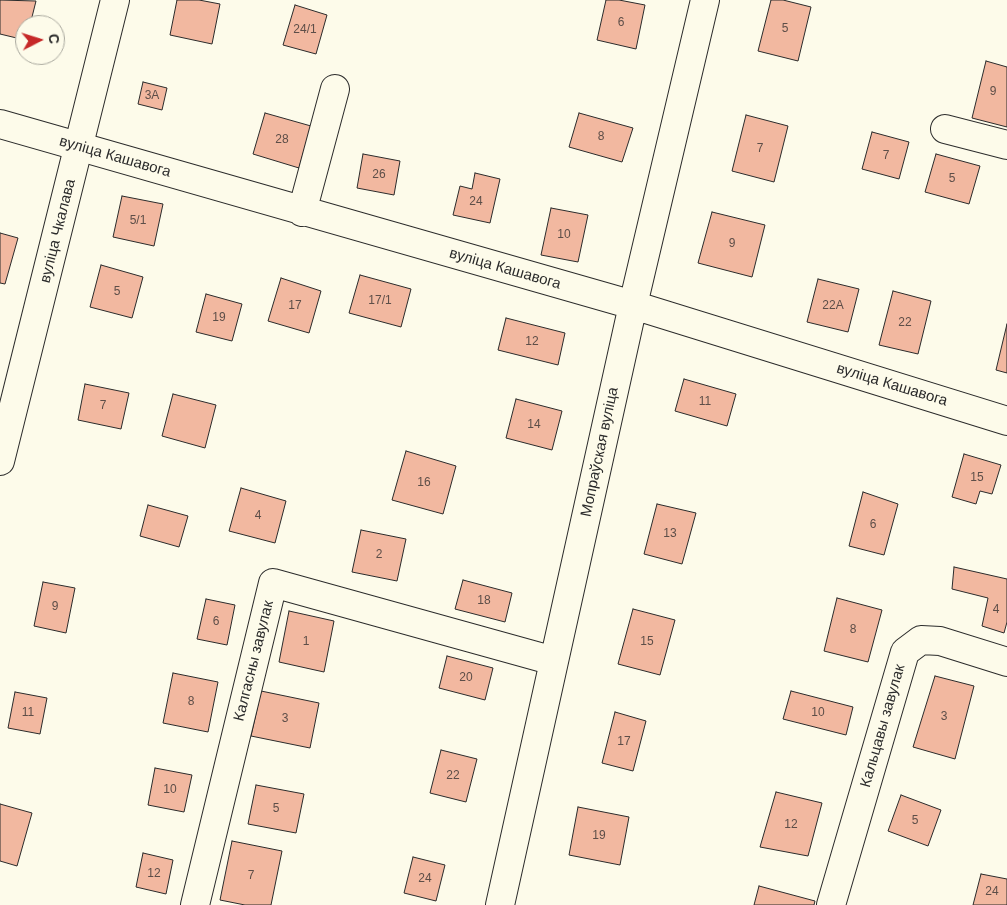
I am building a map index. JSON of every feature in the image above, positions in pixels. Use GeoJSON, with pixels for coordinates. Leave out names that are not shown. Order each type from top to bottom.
{"type":"FeatureCollection","features":[{"type":"Feature","properties":{"kind":"street","name":"вуліца Чкалава"},"geometry":{"type":"LineString","coordinates":[[0,461],[80,147],[114,0]]}},
{"type":"Feature","properties":{"kind":"street","name":"Мопраўская вуліца"},"geometry":{"type":"LineString","coordinates":[[500,905],[633,305],[705,0]]}},
{"type":"Feature","properties":{"kind":"street"},"geometry":{"type":"LineString","coordinates":[[302,212],[335,89]]}},
{"type":"Feature","properties":{"kind":"street","name":"вуліца Кашавога"},"geometry":{"type":"LineString","coordinates":[[0,124],[302,212],[633,305],[1007,421]]}},
{"type":"Feature","properties":{"kind":"street"},"geometry":{"type":"LineString","coordinates":[[945,128],[1007,145]]}},
{"type":"Feature","properties":{"kind":"street","name":"Калгасны завулак"},"geometry":{"type":"LineString","coordinates":[[195,905],[273,583],[554,661]]}},
{"type":"Feature","properties":{"kind":"street","name":"Кальцавы завулак"},"geometry":{"type":"LineString","coordinates":[[832,905],[905,652],[921,640],[940,641],[1007,662]]}},
{"type":"Feature","properties":{"kind":"building"},"geometry":{"type":"Polygon","coordinates":[[[0,0],[36,1],[32,15],[15,15],[15,38],[0,34],[0,0]]]}},
{"type":"Feature","properties":{"kind":"building"},"geometry":{"type":"Polygon","coordinates":[[[177,0],[199,0],[220,4],[212,44],[170,35],[177,0]]]}},
{"type":"Feature","properties":{"kind":"building"},"geometry":{"type":"Polygon","coordinates":[[[606,0],[619,0],[645,5],[636,49],[597,40],[606,0]]]}},
{"type":"Feature","properties":{"kind":"building"},"geometry":{"type":"Polygon","coordinates":[[[771,0],[783,0],[811,7],[798,61],[758,51],[771,0]]]}},
{"type":"Feature","properties":{"kind":"building"},"geometry":{"type":"Polygon","coordinates":[[[295,5],[327,15],[316,54],[283,45],[295,5]]]}},
{"type":"Feature","properties":{"kind":"building"},"geometry":{"type":"Polygon","coordinates":[[[986,61],[1007,67],[1007,127],[972,118],[986,61]]]}},
{"type":"Feature","properties":{"kind":"building"},"geometry":{"type":"Polygon","coordinates":[[[143,82],[167,88],[162,110],[138,104],[143,82]]]}},
{"type":"Feature","properties":{"kind":"building"},"geometry":{"type":"Polygon","coordinates":[[[265,113],[311,126],[299,168],[253,154],[265,113]]]}},
{"type":"Feature","properties":{"kind":"building"},"geometry":{"type":"Polygon","coordinates":[[[579,113],[633,128],[622,162],[569,147],[579,113]]]}},
{"type":"Feature","properties":{"kind":"building"},"geometry":{"type":"Polygon","coordinates":[[[746,115],[788,126],[774,182],[732,171],[746,115]]]}},
{"type":"Feature","properties":{"kind":"building"},"geometry":{"type":"Polygon","coordinates":[[[872,132],[909,142],[899,179],[862,169],[872,132]]]}},
{"type":"Feature","properties":{"kind":"building"},"geometry":{"type":"Polygon","coordinates":[[[363,154],[400,161],[394,195],[357,188],[363,154]]]}},
{"type":"Feature","properties":{"kind":"building"},"geometry":{"type":"Polygon","coordinates":[[[936,154],[980,166],[969,204],[925,192],[936,154]]]}},
{"type":"Feature","properties":{"kind":"building"},"geometry":{"type":"Polygon","coordinates":[[[475,173],[500,179],[490,223],[453,215],[460,186],[472,189],[475,173]]]}},
{"type":"Feature","properties":{"kind":"building"},"geometry":{"type":"Polygon","coordinates":[[[122,196],[163,204],[154,246],[113,237],[122,196]]]}},
{"type":"Feature","properties":{"kind":"building"},"geometry":{"type":"Polygon","coordinates":[[[551,208],[588,215],[578,262],[541,255],[551,208]]]}},
{"type":"Feature","properties":{"kind":"building"},"geometry":{"type":"Polygon","coordinates":[[[712,212],[765,225],[752,277],[698,263],[712,212]]]}},
{"type":"Feature","properties":{"kind":"building"},"geometry":{"type":"Polygon","coordinates":[[[0,233],[18,238],[5,284],[0,283],[0,233]]]}},
{"type":"Feature","properties":{"kind":"building"},"geometry":{"type":"Polygon","coordinates":[[[101,265],[143,277],[132,318],[90,307],[101,265]]]}},
{"type":"Feature","properties":{"kind":"building"},"geometry":{"type":"Polygon","coordinates":[[[360,275],[411,289],[401,327],[349,313],[360,275]]]}},
{"type":"Feature","properties":{"kind":"building"},"geometry":{"type":"Polygon","coordinates":[[[281,278],[321,291],[309,333],[268,321],[281,278]]]}},
{"type":"Feature","properties":{"kind":"building"},"geometry":{"type":"Polygon","coordinates":[[[818,279],[859,289],[848,332],[807,322],[818,279]]]}},
{"type":"Feature","properties":{"kind":"building"},"geometry":{"type":"Polygon","coordinates":[[[893,291],[931,301],[918,354],[879,345],[893,291]]]}},
{"type":"Feature","properties":{"kind":"building"},"geometry":{"type":"Polygon","coordinates":[[[206,294],[242,304],[232,341],[196,332],[206,294]]]}},
{"type":"Feature","properties":{"kind":"building"},"geometry":{"type":"Polygon","coordinates":[[[506,318],[565,333],[558,365],[498,350],[506,318]]]}},
{"type":"Feature","properties":{"kind":"building"},"geometry":{"type":"Polygon","coordinates":[[[1007,324],[1007,373],[996,370],[1007,324]]]}},
{"type":"Feature","properties":{"kind":"building"},"geometry":{"type":"Polygon","coordinates":[[[684,379],[736,394],[727,426],[675,411],[684,379]]]}},
{"type":"Feature","properties":{"kind":"building"},"geometry":{"type":"Polygon","coordinates":[[[85,384],[129,393],[121,429],[78,420],[85,384]]]}},
{"type":"Feature","properties":{"kind":"building"},"geometry":{"type":"Polygon","coordinates":[[[173,394],[216,405],[205,448],[162,436],[173,394]]]}},
{"type":"Feature","properties":{"kind":"building"},"geometry":{"type":"Polygon","coordinates":[[[516,399],[562,411],[552,450],[506,438],[516,399]]]}},
{"type":"Feature","properties":{"kind":"building"},"geometry":{"type":"Polygon","coordinates":[[[406,451],[456,466],[443,514],[392,500],[406,451]]]}},
{"type":"Feature","properties":{"kind":"building"},"geometry":{"type":"Polygon","coordinates":[[[964,454],[1001,465],[992,494],[980,491],[976,504],[952,497],[964,454]]]}},
{"type":"Feature","properties":{"kind":"building"},"geometry":{"type":"Polygon","coordinates":[[[241,488],[286,501],[275,543],[229,531],[241,488]]]}},
{"type":"Feature","properties":{"kind":"building"},"geometry":{"type":"Polygon","coordinates":[[[863,492],[898,504],[884,555],[849,546],[863,492]]]}},
{"type":"Feature","properties":{"kind":"building"},"geometry":{"type":"Polygon","coordinates":[[[657,504],[696,513],[682,564],[644,554],[657,504]]]}},
{"type":"Feature","properties":{"kind":"building"},"geometry":{"type":"Polygon","coordinates":[[[148,505],[188,516],[179,547],[140,536],[148,505]]]}},
{"type":"Feature","properties":{"kind":"building"},"geometry":{"type":"Polygon","coordinates":[[[361,530],[406,539],[397,581],[352,572],[361,530]]]}},
{"type":"Feature","properties":{"kind":"building"},"geometry":{"type":"Polygon","coordinates":[[[954,567],[1007,579],[1007,622],[1004,633],[982,626],[988,598],[952,589],[954,567]]]}},
{"type":"Feature","properties":{"kind":"building"},"geometry":{"type":"Polygon","coordinates":[[[463,580],[512,593],[505,622],[455,609],[463,580]]]}},
{"type":"Feature","properties":{"kind":"building"},"geometry":{"type":"Polygon","coordinates":[[[43,582],[75,588],[66,633],[34,626],[43,582]]]}},
{"type":"Feature","properties":{"kind":"building"},"geometry":{"type":"Polygon","coordinates":[[[837,598],[882,610],[868,662],[824,651],[837,598]]]}},
{"type":"Feature","properties":{"kind":"building"},"geometry":{"type":"Polygon","coordinates":[[[206,599],[235,605],[227,645],[197,639],[206,599]]]}},
{"type":"Feature","properties":{"kind":"building"},"geometry":{"type":"Polygon","coordinates":[[[633,609],[675,620],[660,675],[618,664],[633,609]]]}},
{"type":"Feature","properties":{"kind":"building"},"geometry":{"type":"Polygon","coordinates":[[[289,611],[334,621],[324,672],[279,662],[289,611]]]}},
{"type":"Feature","properties":{"kind":"building"},"geometry":{"type":"Polygon","coordinates":[[[447,656],[493,668],[485,700],[439,688],[447,656]]]}},
{"type":"Feature","properties":{"kind":"building"},"geometry":{"type":"Polygon","coordinates":[[[173,673],[218,682],[208,732],[163,723],[173,673]]]}},
{"type":"Feature","properties":{"kind":"building"},"geometry":{"type":"Polygon","coordinates":[[[935,676],[974,686],[955,759],[913,747],[935,676]]]}},
{"type":"Feature","properties":{"kind":"building"},"geometry":{"type":"Polygon","coordinates":[[[261,691],[319,703],[310,748],[251,736],[261,691]]]}},
{"type":"Feature","properties":{"kind":"building"},"geometry":{"type":"Polygon","coordinates":[[[791,691],[853,707],[846,735],[783,719],[791,691]]]}},
{"type":"Feature","properties":{"kind":"building"},"geometry":{"type":"Polygon","coordinates":[[[15,692],[47,698],[40,734],[8,728],[15,692]]]}},
{"type":"Feature","properties":{"kind":"building"},"geometry":{"type":"Polygon","coordinates":[[[615,712],[646,721],[633,771],[602,763],[615,712]]]}},
{"type":"Feature","properties":{"kind":"building"},"geometry":{"type":"Polygon","coordinates":[[[441,750],[477,759],[466,802],[430,793],[441,750]]]}},
{"type":"Feature","properties":{"kind":"building"},"geometry":{"type":"Polygon","coordinates":[[[155,768],[192,775],[184,812],[148,805],[155,768]]]}},
{"type":"Feature","properties":{"kind":"building"},"geometry":{"type":"Polygon","coordinates":[[[256,785],[304,794],[296,833],[248,824],[256,785]]]}},
{"type":"Feature","properties":{"kind":"building"},"geometry":{"type":"Polygon","coordinates":[[[776,792],[822,803],[808,856],[760,847],[776,792]]]}},
{"type":"Feature","properties":{"kind":"building"},"geometry":{"type":"Polygon","coordinates":[[[901,795],[941,810],[928,846],[888,831],[901,795]]]}},
{"type":"Feature","properties":{"kind":"building"},"geometry":{"type":"Polygon","coordinates":[[[0,804],[32,813],[17,866],[0,861],[0,804]]]}},
{"type":"Feature","properties":{"kind":"building"},"geometry":{"type":"Polygon","coordinates":[[[578,807],[629,817],[620,865],[569,855],[578,807]]]}},
{"type":"Feature","properties":{"kind":"building"},"geometry":{"type":"Polygon","coordinates":[[[232,841],[282,851],[271,905],[245,905],[220,900],[232,841]]]}},
{"type":"Feature","properties":{"kind":"building"},"geometry":{"type":"Polygon","coordinates":[[[143,853],[173,860],[166,894],[136,887],[143,853]]]}},
{"type":"Feature","properties":{"kind":"building"},"geometry":{"type":"Polygon","coordinates":[[[413,857],[445,865],[436,901],[404,893],[413,857]]]}},
{"type":"Feature","properties":{"kind":"building"},"geometry":{"type":"Polygon","coordinates":[[[981,874],[1007,879],[1007,905],[973,905],[981,874]]]}},
{"type":"Feature","properties":{"kind":"building"},"geometry":{"type":"Polygon","coordinates":[[[759,886],[815,901],[814,905],[754,905],[759,886]]]}}]}
